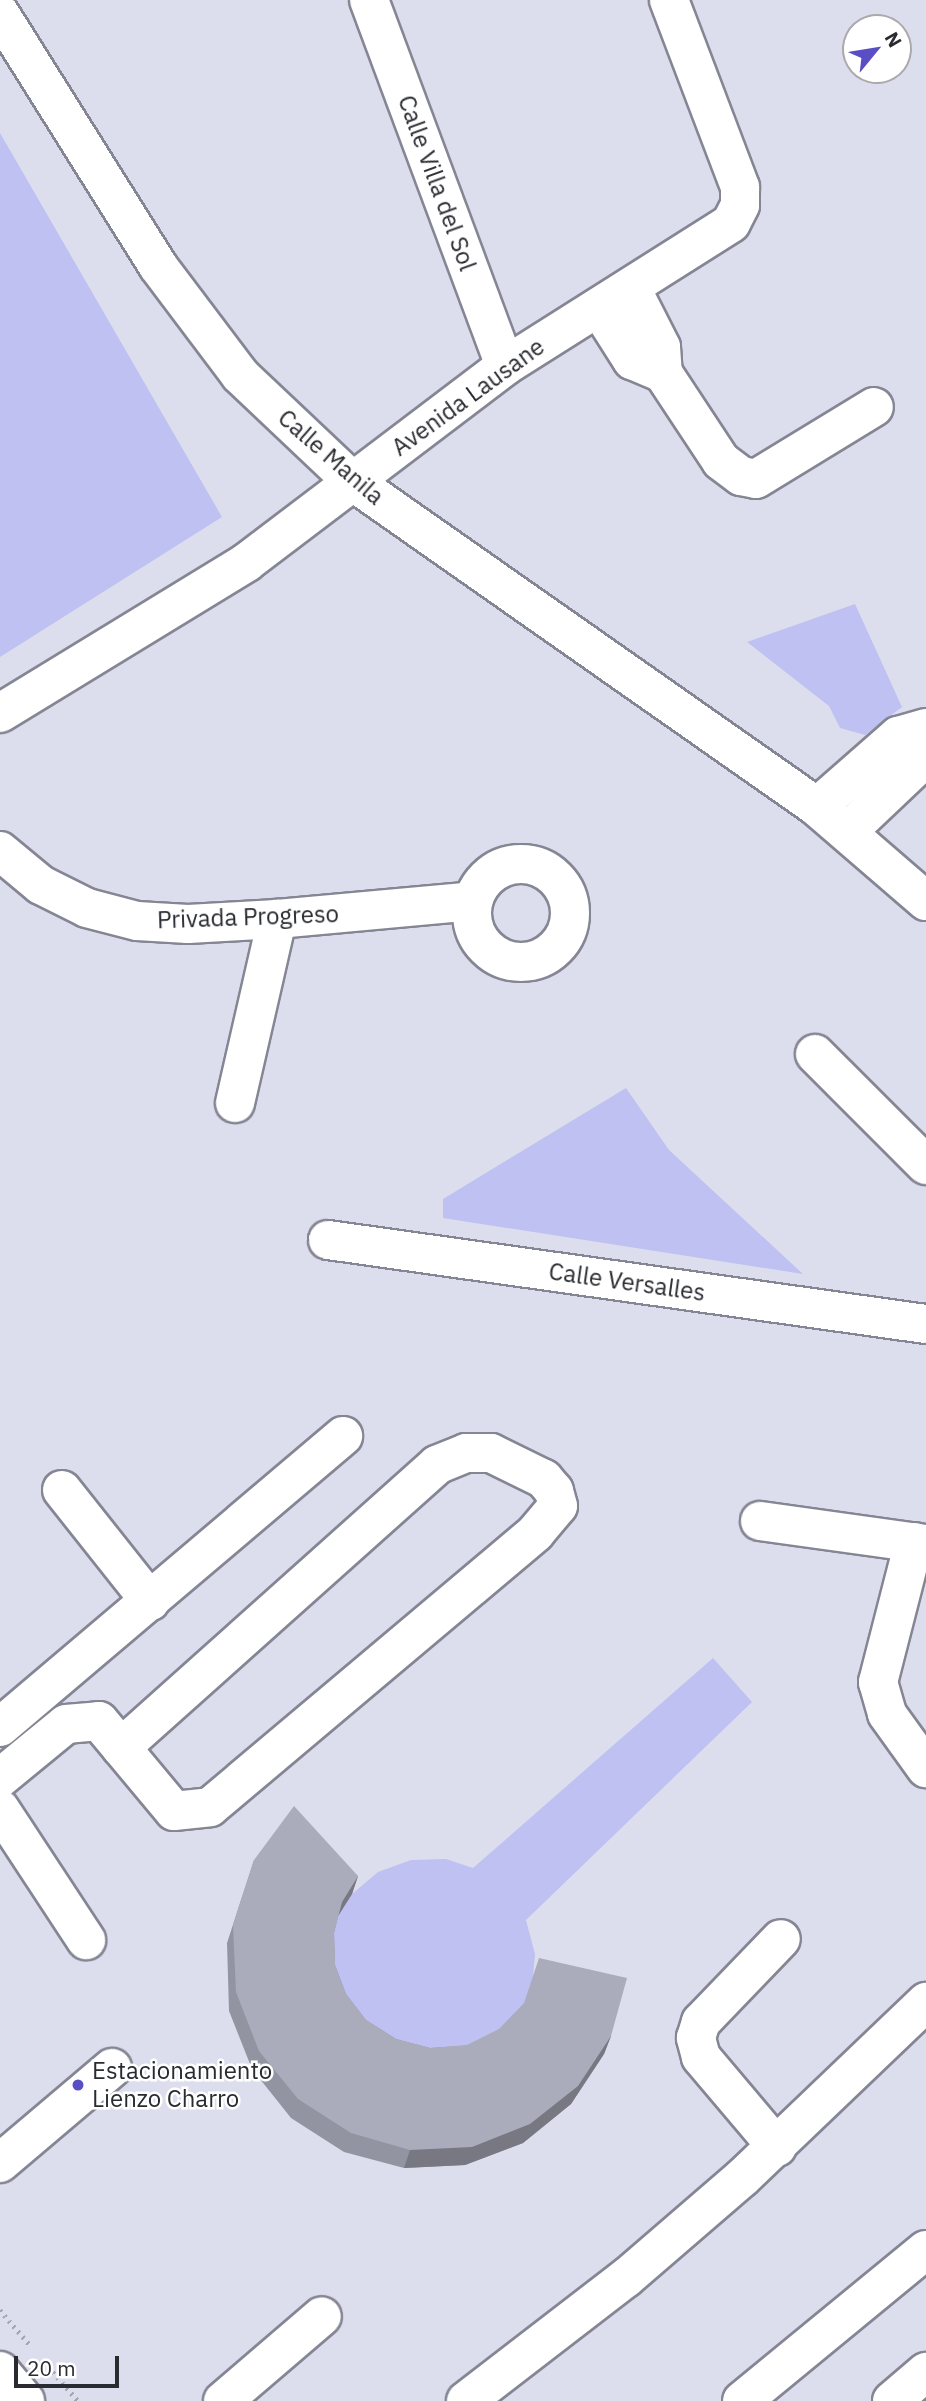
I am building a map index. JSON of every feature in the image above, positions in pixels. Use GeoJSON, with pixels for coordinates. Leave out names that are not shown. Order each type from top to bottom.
{"type":"FeatureCollection","features":[{"type":"Feature","properties":{"kind":"street","name":"Calle Villa del Sol"},"geometry":{"type":"LineString","coordinates":[[369,0],[505,366]]}},
{"type":"Feature","properties":{"kind":"street","name":"Avenida Lausane"},"geometry":{"type":"LineString","coordinates":[[0,713],[247,562],[505,366],[731,223],[740,205],[740,187],[680,5]]}},
{"type":"Feature","properties":{"kind":"street","name":"Calle Manila"},"geometry":{"type":"LineString","coordinates":[[0,14],[158,266],[240,374],[352,481],[817,807],[926,901]]}},
{"type":"Feature","properties":{"kind":"street"},"geometry":{"type":"LineString","coordinates":[[631,288],[661,346],[663,373],[720,461],[741,476],[756,479],[874,407]]}},
{"type":"Feature","properties":{"kind":"street"},"geometry":{"type":"LineString","coordinates":[[599,308],[632,360],[663,373]]}},
{"type":"Feature","properties":{"kind":"street"},"geometry":{"type":"LineString","coordinates":[[817,807],[898,736],[926,728]]}},
{"type":"Feature","properties":{"kind":"street"},"geometry":{"type":"LineString","coordinates":[[847,832],[926,757]]}},
{"type":"Feature","properties":{"kind":"street","name":"Privada Progreso"},"geometry":{"type":"LineString","coordinates":[[0,851],[41,885],[87,908],[136,921],[188,924],[277,919],[473,901]]}},
{"type":"Feature","properties":{"kind":"street"},"geometry":{"type":"LineString","coordinates":[[235,1103],[277,919]]}},
{"type":"Feature","properties":{"kind":"street"},"geometry":{"type":"LineString","coordinates":[[815,1054],[926,1165]]}},
{"type":"Feature","properties":{"kind":"street","name":"Calle Versalles"},"geometry":{"type":"LineString","coordinates":[[328,1240],[926,1324]]}},
{"type":"Feature","properties":{"kind":"street"},"geometry":{"type":"LineString","coordinates":[[0,1727],[343,1436]]}},
{"type":"Feature","properties":{"kind":"street"},"geometry":{"type":"LineString","coordinates":[[0,1778],[66,1724],[84,1719],[99,1721],[121,1748],[174,1811],[210,1807],[536,1532],[558,1506],[554,1491],[544,1479],[491,1453],[466,1453],[437,1465],[121,1748]]}},
{"type":"Feature","properties":{"kind":"street"},"geometry":{"type":"LineString","coordinates":[[62,1490],[150,1601]]}},
{"type":"Feature","properties":{"kind":"street"},"geometry":{"type":"LineString","coordinates":[[760,1521],[920,1543],[878,1682],[887,1714],[926,1768]]}},
{"type":"Feature","properties":{"kind":"street"},"geometry":{"type":"LineString","coordinates":[[0,1809],[86,1940]]}},
{"type":"Feature","properties":{"kind":"street"},"geometry":{"type":"LineString","coordinates":[[777,2147],[701,2057],[696,2038],[701,2022],[781,1939]]}},
{"type":"Feature","properties":{"kind":"street"},"geometry":{"type":"LineString","coordinates":[[467,2401],[626,2278],[777,2147],[926,2003]]}},
{"type":"Feature","properties":{"kind":"street"},"geometry":{"type":"LineString","coordinates":[[0,2163],[112,2068]]}},
{"type":"Feature","properties":{"kind":"street"},"geometry":{"type":"LineString","coordinates":[[742,2401],[926,2250]]}},
{"type":"Feature","properties":{"kind":"street"},"geometry":{"type":"LineString","coordinates":[[223,2401],[321,2316]]}},
{"type":"Feature","properties":{"kind":"street"},"geometry":{"type":"LineString","coordinates":[[0,2371],[25,2401]]}},
{"type":"Feature","properties":{"kind":"street"},"geometry":{"type":"LineString","coordinates":[[892,2401],[926,2372]]}},
{"type":"Feature","properties":{"kind":"shaded area"},"geometry":{"type":"Polygon","coordinates":[[[0,133],[222,517],[0,657],[0,133]]]}},
{"type":"Feature","properties":{"kind":"shaded area"},"geometry":{"type":"Polygon","coordinates":[[[855,604],[902,707],[865,735],[840,728],[829,706],[747,642],[855,604]]]}},
{"type":"Feature","properties":{"kind":"shaded area"},"geometry":{"type":"Polygon","coordinates":[[[626,1088],[669,1150],[803,1274],[443,1218],[443,1199],[626,1088]]]}},
{"type":"Feature","properties":{"kind":"shaded area"},"geometry":{"type":"Polygon","coordinates":[[[713,1658],[752,1702],[526,1920],[535,1954],[532,1989],[517,2021],[460,2063],[359,2038],[327,1951],[335,1921],[352,1894],[378,1872],[411,1860],[446,1859],[473,1868],[713,1658]]]}},
{"type":"Feature","properties":{"kind":"building"},"geometry":{"type":"Polygon","coordinates":[[[294,1806],[358,1876],[342,1902],[334,1933],[335,1965],[346,1994],[366,2020],[396,2039],[430,2048],[467,2045],[499,2029],[524,2003],[539,1958],[627,1978],[611,2036],[578,2086],[530,2124],[472,2147],[410,2150],[351,2133],[298,2099],[259,2051],[236,1992],[233,1925],[254,1860],[294,1806]]]}},
{"type":"Feature","properties":{"kind":"place","name":"Estacionamiento Lienzo Charro"},"geometry":{"type":"Point","coordinates":[78,2085]}}]}
